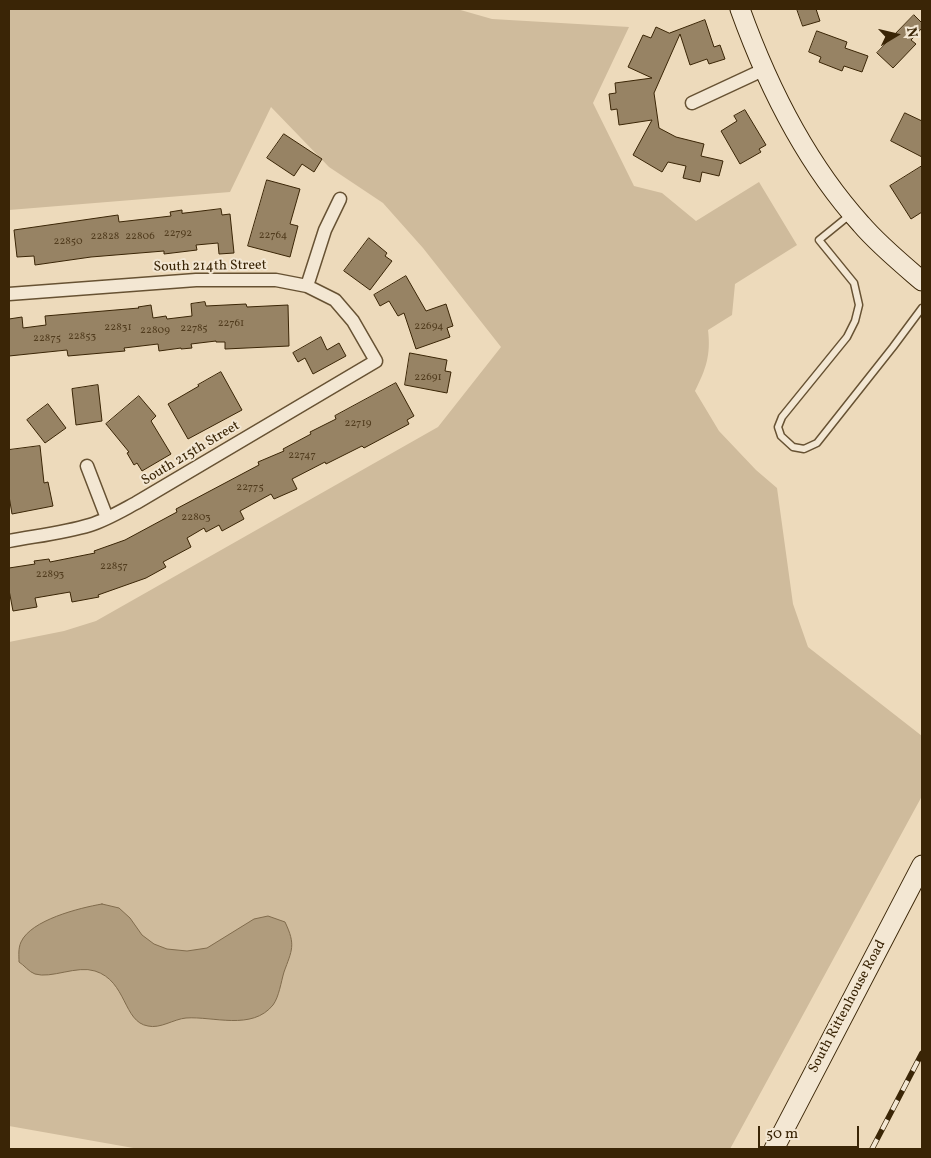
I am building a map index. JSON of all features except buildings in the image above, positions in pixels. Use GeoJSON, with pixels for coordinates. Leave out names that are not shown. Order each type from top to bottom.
{"type":"FeatureCollection","features":[{"type":"Feature","properties":{"kind":"street"},"geometry":{"type":"LineString","coordinates":[[740,9],[763,70],[792,129],[830,185],[852,213],[891,255],[922,282]]}},
{"type":"Feature","properties":{"kind":"street"},"geometry":{"type":"LineString","coordinates":[[692,103],[763,70]]}},
{"type":"Feature","properties":{"kind":"street"},"geometry":{"type":"LineString","coordinates":[[307,286],[325,230],[340,199]]}},
{"type":"Feature","properties":{"kind":"street","name":"South 214th Street"},"geometry":{"type":"LineString","coordinates":[[9,294],[196,280],[276,280],[307,286],[335,300],[353,321],[376,361]]}},
{"type":"Feature","properties":{"kind":"street","name":"South 215th Street"},"geometry":{"type":"LineString","coordinates":[[9,541],[81,527],[107,518],[136,503],[376,361]]}},
{"type":"Feature","properties":{"kind":"street"},"geometry":{"type":"LineString","coordinates":[[87,466],[107,518]]}},
{"type":"Feature","properties":{"kind":"street","name":"South Rittenhouse Road"},"geometry":{"type":"LineString","coordinates":[[774,1149],[922,865]]}},
{"type":"Feature","properties":{"kind":"lane"},"geometry":{"type":"LineString","coordinates":[[852,213],[819,240],[854,283],[859,305],[855,321],[847,337],[782,417],[778,427],[781,436],[793,447],[804,449],[817,443],[893,348],[922,308]]}},
{"type":"Feature","properties":{"kind":"shaded area"},"geometry":{"type":"Polygon","coordinates":[[[9,9],[457,9],[492,19],[629,27],[593,103],[634,186],[662,193],[696,221],[759,182],[797,245],[735,284],[732,315],[708,330],[709,347],[707,362],[695,391],[719,431],[756,470],[777,488],[793,604],[808,647],[922,736],[922,796],[730,1149],[139,1149],[9,1126],[9,642],[64,631],[96,621],[438,427],[501,347],[423,248],[383,203],[329,167],[271,107],[230,192],[9,210],[9,9]]]}},
{"type":"Feature","properties":{"kind":"shaded area"},"geometry":{"type":"Polygon","coordinates":[[[102,904],[119,908],[130,918],[142,935],[154,944],[167,949],[187,951],[207,948],[254,919],[268,916],[285,922],[291,936],[292,947],[275,1002],[264,1013],[254,1018],[232,1020],[186,1018],[153,1027],[140,1023],[134,1017],[113,983],[95,971],[80,970],[41,975],[33,973],[19,962],[21,942],[26,934],[35,927],[57,916],[102,904]]]}},
{"type":"Feature","properties":{"kind":"railway"},"geometry":{"type":"LineString","coordinates":[[872,1149],[922,1053]]}}]}
